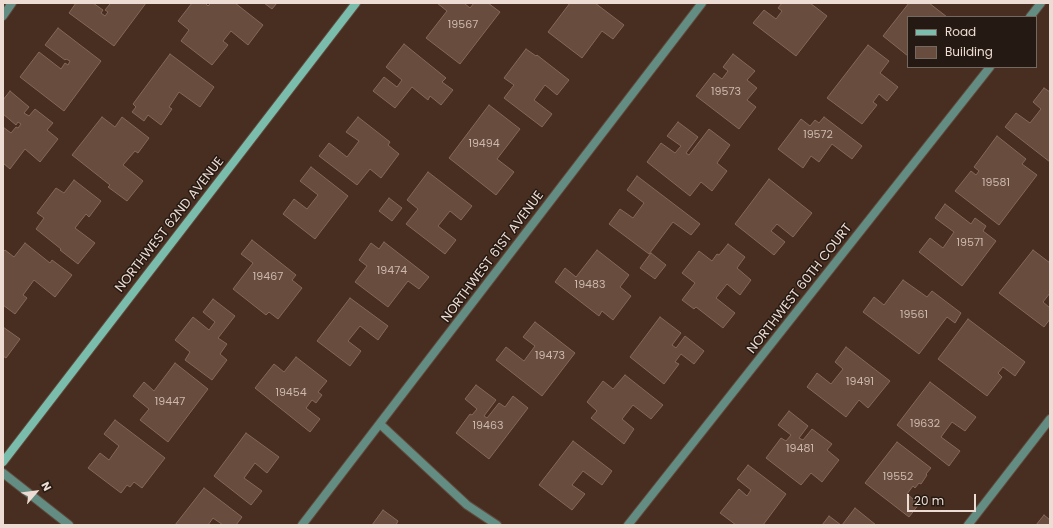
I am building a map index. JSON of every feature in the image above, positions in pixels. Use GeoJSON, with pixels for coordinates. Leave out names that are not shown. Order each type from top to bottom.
{"type":"FeatureCollection","features":[{"type":"Feature","properties":{"kind":"street"},"geometry":{"type":"LineString","coordinates":[[3,16],[12,3]]}},
{"type":"Feature","properties":{"kind":"street","name":"NORTHWEST 62ND AVENUE"},"geometry":{"type":"LineString","coordinates":[[3,462],[356,3]]}},
{"type":"Feature","properties":{"kind":"street","name":"NORTHWEST 61ST AVENUE"},"geometry":{"type":"LineString","coordinates":[[302,525],[702,3]]}},
{"type":"Feature","properties":{"kind":"street"},"geometry":{"type":"LineString","coordinates":[[1031,16],[1041,3]]}},
{"type":"Feature","properties":{"kind":"street","name":"NORTHWEST 60TH COURT"},"geometry":{"type":"LineString","coordinates":[[628,525],[989,68]]}},
{"type":"Feature","properties":{"kind":"street"},"geometry":{"type":"LineString","coordinates":[[968,525],[1050,419]]}},
{"type":"Feature","properties":{"kind":"street"},"geometry":{"type":"LineString","coordinates":[[380,424],[467,505],[497,525]]}},
{"type":"Feature","properties":{"kind":"street"},"geometry":{"type":"LineString","coordinates":[[3,473],[69,525]]}},
{"type":"Feature","properties":{"kind":"building"},"geometry":{"type":"Polygon","coordinates":[[[76,3],[93,3],[103,10],[101,13],[105,16],[108,12],[105,10],[110,4],[109,3],[146,3],[114,46],[69,13],[76,3]]]}},
{"type":"Feature","properties":{"kind":"building"},"geometry":{"type":"Polygon","coordinates":[[[192,3],[205,3],[208,6],[211,3],[235,3],[263,25],[248,45],[231,31],[223,41],[228,45],[212,65],[181,41],[189,30],[178,21],[192,3]]]}},
{"type":"Feature","properties":{"kind":"building"},"geometry":{"type":"Polygon","coordinates":[[[264,3],[277,3],[272,9],[264,3]]]}},
{"type":"Feature","properties":{"kind":"building"},"geometry":{"type":"Polygon","coordinates":[[[437,3],[464,3],[470,8],[474,3],[488,3],[500,12],[460,64],[426,38],[447,11],[437,3]]]}},
{"type":"Feature","properties":{"kind":"building"},"geometry":{"type":"Polygon","coordinates":[[[570,3],[595,3],[624,25],[613,39],[602,31],[582,58],[548,32],[570,3]]]}},
{"type":"Feature","properties":{"kind":"building"},"geometry":{"type":"Polygon","coordinates":[[[782,3],[810,3],[827,16],[796,56],[753,23],[764,10],[776,19],[782,11],[778,8],[782,3]]]}},
{"type":"Feature","properties":{"kind":"building"},"geometry":{"type":"Polygon","coordinates":[[[909,3],[929,3],[946,16],[907,16],[907,55],[883,36],[909,3]]]}},
{"type":"Feature","properties":{"kind":"building"},"geometry":{"type":"Polygon","coordinates":[[[58,28],[101,61],[64,111],[20,77],[39,52],[61,69],[65,63],[68,65],[70,61],[65,60],[45,45],[58,28]]]}},
{"type":"Feature","properties":{"kind":"building"},"geometry":{"type":"Polygon","coordinates":[[[404,44],[446,78],[442,82],[453,90],[441,105],[430,96],[428,100],[412,87],[395,108],[373,91],[384,77],[397,87],[402,80],[386,67],[404,44]]]}},
{"type":"Feature","properties":{"kind":"building"},"geometry":{"type":"Polygon","coordinates":[[[868,45],[889,61],[880,73],[898,87],[887,101],[879,94],[873,102],[877,105],[862,124],[827,98],[868,45]]]}},
{"type":"Feature","properties":{"kind":"building"},"geometry":{"type":"Polygon","coordinates":[[[526,49],[536,56],[537,55],[569,80],[557,95],[545,85],[534,100],[552,114],[542,127],[504,98],[514,85],[504,78],[526,49]]]}},
{"type":"Feature","properties":{"kind":"building"},"geometry":{"type":"Polygon","coordinates":[[[170,54],[214,87],[200,107],[179,92],[169,107],[172,109],[161,125],[148,115],[144,121],[132,112],[136,107],[133,104],[170,54]]]}},
{"type":"Feature","properties":{"kind":"building"},"geometry":{"type":"Polygon","coordinates":[[[733,54],[755,71],[747,80],[757,88],[747,100],[756,107],[739,129],[696,96],[714,73],[722,79],[728,71],[723,67],[733,54]]]}},
{"type":"Feature","properties":{"kind":"building"},"geometry":{"type":"Polygon","coordinates":[[[1044,88],[1050,92],[1050,162],[1005,127],[1016,113],[1030,123],[1041,109],[1033,102],[1044,88]]]}},
{"type":"Feature","properties":{"kind":"building"},"geometry":{"type":"Polygon","coordinates":[[[10,91],[29,107],[24,113],[29,116],[35,109],[53,123],[47,130],[58,139],[40,162],[25,149],[10,169],[3,163],[3,127],[11,133],[21,124],[18,122],[16,125],[3,114],[3,100],[10,91]]]}},
{"type":"Feature","properties":{"kind":"building"},"geometry":{"type":"Polygon","coordinates":[[[489,105],[520,129],[497,159],[514,172],[496,195],[449,158],[489,105]]]}},
{"type":"Feature","properties":{"kind":"building"},"geometry":{"type":"Polygon","coordinates":[[[102,117],[115,127],[122,117],[149,138],[138,153],[135,151],[123,165],[143,181],[127,201],[108,187],[110,185],[72,155],[102,117]]]}},
{"type":"Feature","properties":{"kind":"building"},"geometry":{"type":"Polygon","coordinates":[[[358,117],[390,142],[388,145],[399,154],[381,178],[370,169],[357,185],[319,156],[329,143],[347,157],[359,141],[346,132],[358,117]]]}},
{"type":"Feature","properties":{"kind":"building"},"geometry":{"type":"Polygon","coordinates":[[[824,117],[862,146],[852,159],[832,144],[819,162],[811,156],[803,168],[778,149],[801,119],[810,126],[815,120],[819,123],[824,117]]]}},
{"type":"Feature","properties":{"kind":"building"},"geometry":{"type":"Polygon","coordinates":[[[678,122],[698,137],[686,153],[689,155],[709,129],[730,145],[717,163],[727,171],[712,191],[701,182],[690,196],[647,162],[661,143],[675,153],[681,146],[667,136],[678,122]]]}},
{"type":"Feature","properties":{"kind":"building"},"geometry":{"type":"Polygon","coordinates":[[[997,136],[1026,159],[1022,164],[1037,175],[999,225],[955,191],[971,171],[976,175],[979,171],[974,167],[997,136]]]}},
{"type":"Feature","properties":{"kind":"building"},"geometry":{"type":"Polygon","coordinates":[[[311,167],[348,196],[315,239],[283,214],[294,199],[307,209],[318,195],[300,181],[311,167]]]}},
{"type":"Feature","properties":{"kind":"building"},"geometry":{"type":"Polygon","coordinates":[[[428,172],[472,206],[461,220],[450,211],[438,226],[456,240],[445,254],[406,224],[418,209],[407,200],[428,172]]]}},
{"type":"Feature","properties":{"kind":"building"},"geometry":{"type":"Polygon","coordinates":[[[637,176],[700,224],[691,235],[673,222],[649,254],[609,224],[620,209],[633,218],[644,203],[627,190],[637,176]]]}},
{"type":"Feature","properties":{"kind":"building"},"geometry":{"type":"Polygon","coordinates":[[[769,179],[812,213],[793,237],[777,224],[771,231],[785,242],[774,255],[735,224],[769,179]]]}},
{"type":"Feature","properties":{"kind":"building"},"geometry":{"type":"Polygon","coordinates":[[[74,180],[101,201],[89,217],[86,214],[75,228],[95,243],[78,264],[36,229],[44,218],[37,213],[56,188],[64,193],[74,180]]]}},
{"type":"Feature","properties":{"kind":"building"},"geometry":{"type":"Polygon","coordinates":[[[389,198],[402,208],[392,221],[379,211],[389,198]]]}},
{"type":"Feature","properties":{"kind":"building"},"geometry":{"type":"Polygon","coordinates":[[[945,204],[971,224],[975,218],[986,226],[983,231],[996,241],[962,286],[919,252],[930,238],[943,248],[954,232],[935,218],[945,204]]]}},
{"type":"Feature","properties":{"kind":"building"},"geometry":{"type":"Polygon","coordinates":[[[252,240],[296,275],[292,280],[302,288],[278,319],[269,312],[266,315],[233,289],[253,263],[241,254],[252,240]]]}},
{"type":"Feature","properties":{"kind":"building"},"geometry":{"type":"Polygon","coordinates":[[[384,242],[429,277],[419,289],[408,281],[388,307],[355,282],[367,266],[359,260],[371,243],[379,249],[384,242]]]}},
{"type":"Feature","properties":{"kind":"building"},"geometry":{"type":"Polygon","coordinates":[[[25,243],[50,263],[52,260],[72,275],[55,297],[34,280],[23,295],[27,298],[15,314],[3,305],[3,252],[5,250],[14,257],[25,243]]]}},
{"type":"Feature","properties":{"kind":"building"},"geometry":{"type":"Polygon","coordinates":[[[728,244],[745,257],[737,268],[751,280],[740,295],[727,284],[716,298],[735,313],[723,328],[696,307],[694,309],[682,300],[695,283],[682,273],[699,251],[712,261],[728,244]]]}},
{"type":"Feature","properties":{"kind":"building"},"geometry":{"type":"Polygon","coordinates":[[[597,250],[629,275],[620,287],[631,296],[613,320],[602,311],[599,316],[555,282],[565,268],[576,277],[597,250]]]}},
{"type":"Feature","properties":{"kind":"building"},"geometry":{"type":"Polygon","coordinates":[[[1033,250],[1050,263],[1050,293],[1043,302],[1050,308],[1050,319],[1044,327],[999,293],[1033,250]]]}},
{"type":"Feature","properties":{"kind":"building"},"geometry":{"type":"Polygon","coordinates":[[[651,253],[666,265],[655,279],[640,268],[651,253]]]}},
{"type":"Feature","properties":{"kind":"building"},"geometry":{"type":"Polygon","coordinates":[[[903,280],[927,297],[932,291],[961,313],[955,323],[947,317],[919,354],[863,312],[874,297],[884,305],[903,280]]]}},
{"type":"Feature","properties":{"kind":"building"},"geometry":{"type":"Polygon","coordinates":[[[350,298],[388,326],[378,340],[360,326],[348,341],[361,351],[350,366],[317,341],[350,298]]]}},
{"type":"Feature","properties":{"kind":"building"},"geometry":{"type":"Polygon","coordinates":[[[213,299],[235,316],[218,338],[227,344],[220,354],[227,360],[212,380],[185,360],[190,352],[175,340],[193,317],[209,330],[215,322],[203,312],[213,299]]]}},
{"type":"Feature","properties":{"kind":"building"},"geometry":{"type":"Polygon","coordinates":[[[660,317],[681,333],[672,345],[676,348],[685,336],[704,351],[694,364],[681,354],[675,362],[679,364],[664,384],[630,357],[660,317]]]}},
{"type":"Feature","properties":{"kind":"building"},"geometry":{"type":"Polygon","coordinates":[[[968,319],[1025,362],[1015,376],[1003,367],[998,373],[1002,377],[987,396],[938,359],[968,319]]]}},
{"type":"Feature","properties":{"kind":"building"},"geometry":{"type":"Polygon","coordinates":[[[535,322],[575,353],[542,396],[496,360],[506,347],[524,361],[535,346],[523,337],[535,322]]]}},
{"type":"Feature","properties":{"kind":"building"},"geometry":{"type":"Polygon","coordinates":[[[3,327],[20,339],[6,358],[3,356],[3,327]]]}},
{"type":"Feature","properties":{"kind":"building"},"geometry":{"type":"Polygon","coordinates":[[[846,347],[890,381],[868,408],[859,400],[846,417],[807,387],[817,373],[831,384],[843,369],[835,362],[846,347]]]}},
{"type":"Feature","properties":{"kind":"building"},"geometry":{"type":"Polygon","coordinates":[[[296,357],[327,381],[318,392],[322,395],[316,403],[312,400],[306,408],[320,419],[310,432],[255,388],[274,364],[284,372],[296,357]]]}},
{"type":"Feature","properties":{"kind":"building"},"geometry":{"type":"Polygon","coordinates":[[[175,363],[208,389],[168,442],[140,420],[149,409],[133,396],[144,382],[154,391],[175,363]]]}},
{"type":"Feature","properties":{"kind":"building"},"geometry":{"type":"Polygon","coordinates":[[[625,375],[663,405],[651,419],[633,405],[622,419],[634,429],[624,444],[591,418],[597,411],[587,402],[603,381],[613,389],[625,375]]]}},
{"type":"Feature","properties":{"kind":"building"},"geometry":{"type":"Polygon","coordinates":[[[930,382],[976,417],[965,431],[952,422],[941,437],[960,451],[949,466],[897,425],[930,382]]]}},
{"type":"Feature","properties":{"kind":"building"},"geometry":{"type":"Polygon","coordinates":[[[476,385],[496,400],[484,416],[487,418],[499,403],[505,407],[513,396],[528,408],[489,459],[456,433],[470,414],[472,415],[477,409],[465,399],[476,385]]]}},
{"type":"Feature","properties":{"kind":"building"},"geometry":{"type":"Polygon","coordinates":[[[789,411],[808,426],[799,438],[803,440],[812,429],[832,444],[827,450],[839,460],[822,482],[811,473],[801,485],[766,458],[781,438],[786,441],[791,435],[778,425],[789,411]]]}},
{"type":"Feature","properties":{"kind":"building"},"geometry":{"type":"Polygon","coordinates":[[[115,420],[165,458],[142,488],[134,482],[130,487],[127,485],[121,493],[88,468],[100,453],[109,460],[119,446],[104,434],[115,420]]]}},
{"type":"Feature","properties":{"kind":"building"},"geometry":{"type":"Polygon","coordinates":[[[246,433],[279,457],[267,473],[255,463],[244,478],[262,491],[251,505],[214,476],[246,433]]]}},
{"type":"Feature","properties":{"kind":"building"},"geometry":{"type":"Polygon","coordinates":[[[573,441],[612,471],[602,485],[583,471],[572,485],[585,494],[572,510],[539,485],[573,441]]]}},
{"type":"Feature","properties":{"kind":"building"},"geometry":{"type":"Polygon","coordinates":[[[897,442],[931,468],[921,484],[919,483],[915,488],[913,486],[907,494],[919,504],[909,517],[865,483],[897,442]]]}},
{"type":"Feature","properties":{"kind":"building"},"geometry":{"type":"Polygon","coordinates":[[[748,465],[786,494],[763,525],[736,525],[720,513],[739,489],[747,496],[751,490],[737,479],[748,465]]]}},
{"type":"Feature","properties":{"kind":"building"},"geometry":{"type":"Polygon","coordinates":[[[204,488],[242,517],[236,525],[223,525],[213,518],[208,525],[175,525],[204,488]]]}},
{"type":"Feature","properties":{"kind":"building"},"geometry":{"type":"Polygon","coordinates":[[[855,508],[876,525],[842,525],[855,508]]]}},
{"type":"Feature","properties":{"kind":"building"},"geometry":{"type":"Polygon","coordinates":[[[383,510],[398,521],[396,525],[372,525],[383,510]]]}},
{"type":"Feature","properties":{"kind":"building"},"geometry":{"type":"Polygon","coordinates":[[[1044,515],[1050,520],[1050,525],[1036,525],[1044,515]]]}},
{"type":"Feature","properties":{"kind":"building"},"geometry":{"type":"Polygon","coordinates":[[[829,516],[841,525],[822,525],[829,516]]]}}]}
